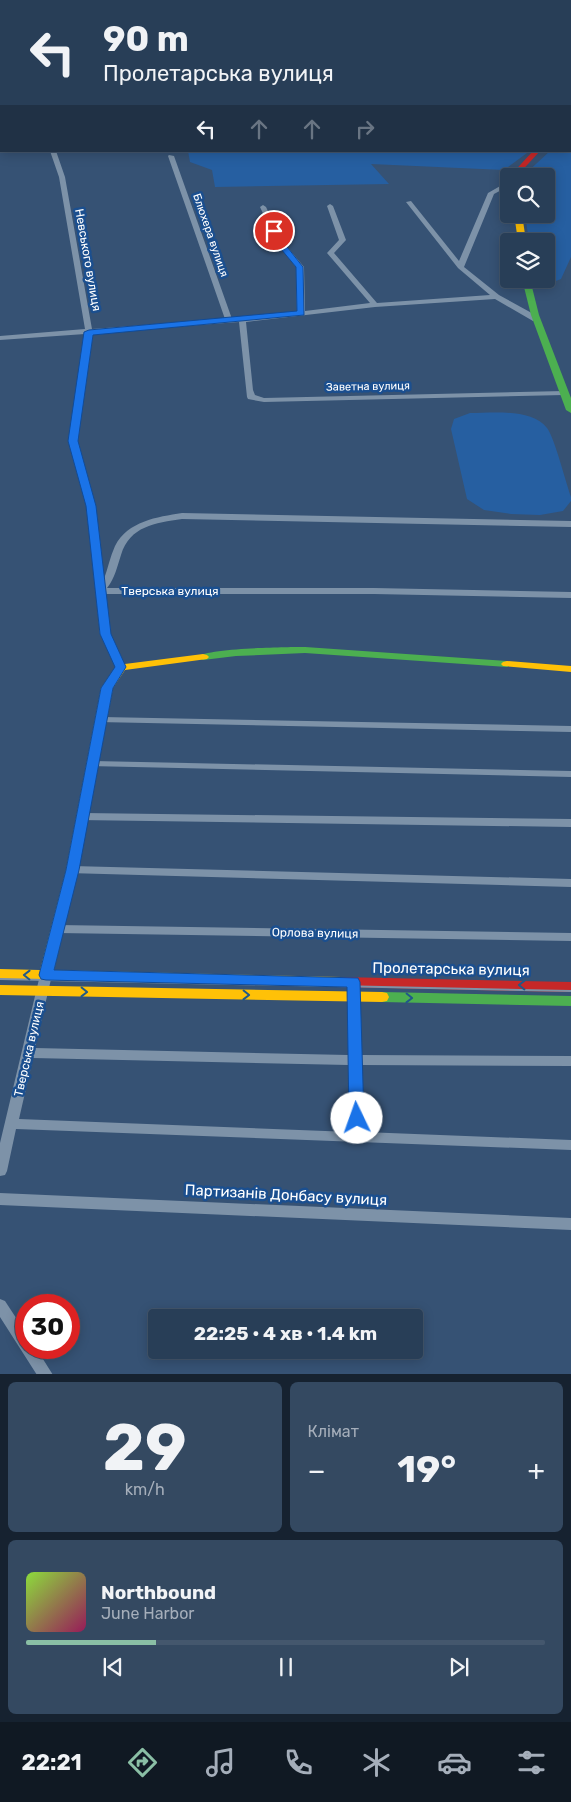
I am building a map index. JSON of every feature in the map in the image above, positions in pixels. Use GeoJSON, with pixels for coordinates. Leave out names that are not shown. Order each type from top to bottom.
{"type":"FeatureCollection","features":[{"type":"Feature","properties":{"kind":"main road"},"geometry":{"type":"LineString","coordinates":[[521,168],[536,152]]}},
{"type":"Feature","properties":{"kind":"main road"},"geometry":{"type":"LineString","coordinates":[[527,288],[536,319],[571,410]]}},
{"type":"Feature","properties":{"kind":"main road"},"geometry":{"type":"LineString","coordinates":[[120,667],[236,653],[304,650],[571,669]]}},
{"type":"Feature","properties":{"kind":"main road","name":"Тверська вулиця"},"geometry":{"type":"LineString","coordinates":[[46,975],[72,870],[107,688],[120,667]]}},
{"type":"Feature","properties":{"kind":"main road","name":"Пролетарська вулиця"},"geometry":{"type":"LineString","coordinates":[[0,974],[571,986]]}},
{"type":"Feature","properties":{"kind":"main road"},"geometry":{"type":"LineString","coordinates":[[0,990],[571,1001]]}},
{"type":"Feature","properties":{"kind":"street","name":"Невського вулиця"},"geometry":{"type":"LineString","coordinates":[[53,152],[62,176],[89,332],[73,441],[91,506],[105,634],[120,667]]}},
{"type":"Feature","properties":{"kind":"street","name":"Блюхера вулиця"},"geometry":{"type":"LineString","coordinates":[[171,156],[229,321]]}},
{"type":"Feature","properties":{"kind":"street"},"geometry":{"type":"LineString","coordinates":[[460,267],[490,193],[500,188]]}},
{"type":"Feature","properties":{"kind":"street"},"geometry":{"type":"LineString","coordinates":[[409,202],[460,267],[496,297],[536,319]]}},
{"type":"Feature","properties":{"kind":"street"},"geometry":{"type":"LineString","coordinates":[[330,206],[343,240],[330,253],[375,305]]}},
{"type":"Feature","properties":{"kind":"street"},"geometry":{"type":"LineString","coordinates":[[262,207],[280,243],[300,267],[301,313]]}},
{"type":"Feature","properties":{"kind":"street"},"geometry":{"type":"LineString","coordinates":[[0,338],[242,320],[375,305],[496,297]]}},
{"type":"Feature","properties":{"kind":"street","name":"Заветна вулиця"},"geometry":{"type":"LineString","coordinates":[[242,320],[249,390],[251,397],[264,400],[564,393]]}},
{"type":"Feature","properties":{"kind":"street","name":"Тверська вулиця"},"geometry":{"type":"LineString","coordinates":[[100,592],[109,582],[122,541],[133,531],[148,524],[182,516],[571,524]]}},
{"type":"Feature","properties":{"kind":"street","name":"Тверська вулиця"},"geometry":{"type":"LineString","coordinates":[[100,592],[374,591],[571,595]]}},
{"type":"Feature","properties":{"kind":"street"},"geometry":{"type":"LineString","coordinates":[[102,720],[571,729]]}},
{"type":"Feature","properties":{"kind":"street"},"geometry":{"type":"LineString","coordinates":[[93,764],[571,774]]}},
{"type":"Feature","properties":{"kind":"street"},"geometry":{"type":"LineString","coordinates":[[83,817],[571,823]]}},
{"type":"Feature","properties":{"kind":"street"},"geometry":{"type":"LineString","coordinates":[[72,870],[571,883]]}},
{"type":"Feature","properties":{"kind":"street","name":"Орлова вулиця"},"geometry":{"type":"LineString","coordinates":[[58,929],[571,937]]}},
{"type":"Feature","properties":{"kind":"street","name":"Тверська вулиця"},"geometry":{"type":"LineString","coordinates":[[0,1171],[30,1053],[46,975]]}},
{"type":"Feature","properties":{"kind":"street"},"geometry":{"type":"LineString","coordinates":[[354,982],[354,1060],[358,1137]]}},
{"type":"Feature","properties":{"kind":"street"},"geometry":{"type":"LineString","coordinates":[[30,1053],[354,1060],[571,1061]]}},
{"type":"Feature","properties":{"kind":"street"},"geometry":{"type":"LineString","coordinates":[[11,1124],[571,1145]]}},
{"type":"Feature","properties":{"kind":"street","name":"Партизанів Донбасу вулиця"},"geometry":{"type":"LineString","coordinates":[[0,1199],[571,1224]]}},
{"type":"Feature","properties":{"kind":"street"},"geometry":{"type":"LineString","coordinates":[[0,1305],[15,1328]]}},
{"type":"Feature","properties":{"kind":"street"},"geometry":{"type":"LineString","coordinates":[[36,1359],[46,1374]]}},
{"type":"Feature","properties":{"kind":"shaded area"},"geometry":{"type":"Polygon","coordinates":[[[188,152],[527,153],[507,168],[500,168],[500,170],[371,164],[389,184],[215,187],[212,170],[190,162],[188,152]]]}},
{"type":"Feature","properties":{"kind":"shaded area"},"geometry":{"type":"Polygon","coordinates":[[[549,152],[571,152],[571,257],[561,279],[555,281],[555,233],[528,233],[526,223],[555,223],[555,168],[532,168],[549,152]]]}},
{"type":"Feature","properties":{"kind":"shaded area"},"geometry":{"type":"Polygon","coordinates":[[[500,412],[522,414],[532,417],[547,428],[571,497],[571,501],[563,511],[540,515],[511,514],[484,510],[467,499],[451,429],[454,419],[470,413],[500,412]]]}},
{"type":"Feature","properties":{"kind":"tram line"},"geometry":{"type":"LineString","coordinates":[[0,979],[571,991]]}},
{"type":"Feature","properties":{"kind":"traffic: fast"},"geometry":{"type":"LineString","coordinates":[[528,288],[535,315],[571,410]]}},
{"type":"Feature","properties":{"kind":"traffic: fast"},"geometry":{"type":"LineString","coordinates":[[203,657],[236,653],[305,650],[507,664]]}},
{"type":"Feature","properties":{"kind":"traffic: fast"},"geometry":{"type":"LineString","coordinates":[[382,997],[571,1001]]}},
{"type":"Feature","properties":{"kind":"traffic: slow"},"geometry":{"type":"LineString","coordinates":[[519,223],[521,233]]}},
{"type":"Feature","properties":{"kind":"traffic: slow"},"geometry":{"type":"LineString","coordinates":[[46,975],[72,870],[107,688],[121,667],[203,657]]}},
{"type":"Feature","properties":{"kind":"traffic: slow"},"geometry":{"type":"LineString","coordinates":[[507,664],[571,669]]}},
{"type":"Feature","properties":{"kind":"traffic: slow"},"geometry":{"type":"LineString","coordinates":[[0,974],[341,982]]}},
{"type":"Feature","properties":{"kind":"traffic: slow"},"geometry":{"type":"LineString","coordinates":[[0,990],[382,997]]}},
{"type":"Feature","properties":{"kind":"traffic: jam"},"geometry":{"type":"LineString","coordinates":[[521,168],[536,152]]}},
{"type":"Feature","properties":{"kind":"traffic: jam"},"geometry":{"type":"LineString","coordinates":[[341,982],[571,987]]}},
{"type":"Feature","properties":{"kind":"route"},"geometry":{"type":"LineString","coordinates":[[274,231],[280,243],[292,255],[300,267],[301,313],[242,320],[89,332],[73,441],[91,506],[105,634],[120,667],[107,688],[72,870],[46,975],[354,982],[354,1060],[357,1118]]}}]}
